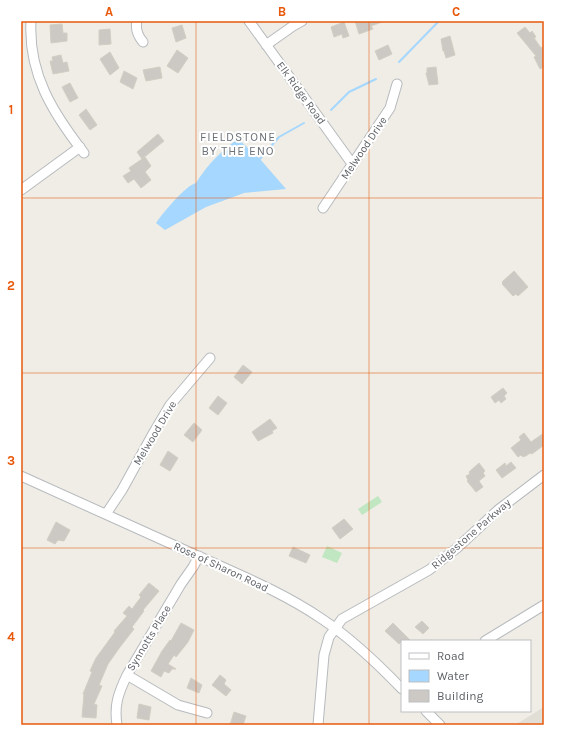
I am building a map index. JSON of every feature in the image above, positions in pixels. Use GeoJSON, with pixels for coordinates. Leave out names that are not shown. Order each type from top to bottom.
{"type":"FeatureCollection","features":[{"type":"Feature","properties":{"kind":"street"},"geometry":{"type":"LineString","coordinates":[[21,190],[82,150],[61,121],[44,93],[36,71],[32,51],[31,21]]}},
{"type":"Feature","properties":{"kind":"street"},"geometry":{"type":"LineString","coordinates":[[137,21],[137,31],[139,38],[143,42]]}},
{"type":"Feature","properties":{"kind":"street","name":"Elk Ridge Road"},"geometry":{"type":"LineString","coordinates":[[249,21],[353,165]]}},
{"type":"Feature","properties":{"kind":"street"},"geometry":{"type":"LineString","coordinates":[[266,46],[302,21]]}},
{"type":"Feature","properties":{"kind":"street","name":"Melwood Drive"},"geometry":{"type":"LineString","coordinates":[[323,208],[390,108],[397,84]]}},
{"type":"Feature","properties":{"kind":"street","name":"Melwood Drive"},"geometry":{"type":"LineString","coordinates":[[106,514],[122,490],[170,405],[210,358]]}},
{"type":"Feature","properties":{"kind":"street","name":"Ridgestone Parkway"},"geometry":{"type":"LineString","coordinates":[[335,628],[342,619],[429,570],[457,548],[498,510],[544,475]]}},
{"type":"Feature","properties":{"kind":"street","name":"Rose of Sharon Road"},"geometry":{"type":"LineString","coordinates":[[21,476],[199,556],[294,602],[323,619],[359,647],[401,688]]}},
{"type":"Feature","properties":{"kind":"street","name":"Synnotts Place"},"geometry":{"type":"LineString","coordinates":[[117,725],[116,706],[121,688],[127,675],[199,556]]}},
{"type":"Feature","properties":{"kind":"street"},"geometry":{"type":"LineString","coordinates":[[488,640],[544,605]]}},
{"type":"Feature","properties":{"kind":"street"},"geometry":{"type":"LineString","coordinates":[[318,725],[324,655],[329,636],[335,628]]}},
{"type":"Feature","properties":{"kind":"street"},"geometry":{"type":"LineString","coordinates":[[127,675],[178,705],[207,712]]}},
{"type":"Feature","properties":{"kind":"street"},"geometry":{"type":"LineString","coordinates":[[427,712],[440,725]]}},
{"type":"Feature","properties":{"kind":"shaded area"},"geometry":{"type":"Polygon","coordinates":[[[544,707],[544,725],[515,725],[544,707]]]}},
{"type":"Feature","properties":{"kind":"green space"},"geometry":{"type":"Polygon","coordinates":[[[378,496],[382,502],[362,515],[358,509],[378,496]]]}},
{"type":"Feature","properties":{"kind":"green space"},"geometry":{"type":"Polygon","coordinates":[[[327,546],[342,553],[337,563],[322,557],[327,546]]]}},
{"type":"Feature","properties":{"kind":"water"},"geometry":{"type":"Polygon","coordinates":[[[238,139],[260,159],[286,189],[244,193],[206,207],[165,230],[156,223],[169,206],[181,194],[196,183],[215,159],[238,139]]]}},
{"type":"Feature","properties":{"kind":"building"},"geometry":{"type":"Polygon","coordinates":[[[355,21],[382,22],[371,26],[373,29],[359,34],[355,21]]]}},
{"type":"Feature","properties":{"kind":"building"},"geometry":{"type":"Polygon","coordinates":[[[344,22],[349,36],[343,38],[342,34],[334,37],[331,27],[344,22]]]}},
{"type":"Feature","properties":{"kind":"building"},"geometry":{"type":"Polygon","coordinates":[[[62,24],[63,33],[67,33],[67,41],[51,43],[50,25],[62,24]]]}},
{"type":"Feature","properties":{"kind":"building"},"geometry":{"type":"Polygon","coordinates":[[[182,25],[186,38],[176,42],[172,28],[182,25]]]}},
{"type":"Feature","properties":{"kind":"building"},"geometry":{"type":"Polygon","coordinates":[[[525,27],[530,33],[532,31],[536,37],[534,38],[541,48],[544,46],[544,67],[540,69],[534,57],[536,56],[517,33],[525,27]]]}},
{"type":"Feature","properties":{"kind":"building"},"geometry":{"type":"Polygon","coordinates":[[[110,29],[111,44],[99,45],[99,30],[110,29]]]}},
{"type":"Feature","properties":{"kind":"building"},"geometry":{"type":"Polygon","coordinates":[[[450,36],[455,55],[446,58],[441,39],[450,36]]]}},
{"type":"Feature","properties":{"kind":"building"},"geometry":{"type":"Polygon","coordinates":[[[388,45],[392,54],[379,60],[375,51],[388,45]]]}},
{"type":"Feature","properties":{"kind":"building"},"geometry":{"type":"Polygon","coordinates":[[[177,50],[188,58],[178,73],[167,66],[177,50]]]}},
{"type":"Feature","properties":{"kind":"building"},"geometry":{"type":"Polygon","coordinates":[[[110,52],[119,68],[110,75],[100,59],[110,52]]]}},
{"type":"Feature","properties":{"kind":"building"},"geometry":{"type":"Polygon","coordinates":[[[61,55],[63,63],[67,62],[69,71],[53,74],[50,61],[53,61],[52,57],[61,55]]]}},
{"type":"Feature","properties":{"kind":"building"},"geometry":{"type":"Polygon","coordinates":[[[160,67],[162,78],[146,81],[143,70],[160,67]]]}},
{"type":"Feature","properties":{"kind":"building"},"geometry":{"type":"Polygon","coordinates":[[[436,67],[438,84],[429,85],[426,73],[427,68],[436,67]]]}},
{"type":"Feature","properties":{"kind":"building"},"geometry":{"type":"Polygon","coordinates":[[[124,71],[137,78],[133,89],[120,82],[124,71]]]}},
{"type":"Feature","properties":{"kind":"building"},"geometry":{"type":"Polygon","coordinates":[[[70,83],[78,98],[70,102],[62,87],[70,83]]]}},
{"type":"Feature","properties":{"kind":"building"},"geometry":{"type":"Polygon","coordinates":[[[86,109],[97,125],[90,130],[79,115],[86,109]]]}},
{"type":"Feature","properties":{"kind":"building"},"geometry":{"type":"Polygon","coordinates":[[[158,134],[164,141],[142,159],[137,152],[158,134]]]}},
{"type":"Feature","properties":{"kind":"building"},"geometry":{"type":"Polygon","coordinates":[[[145,157],[151,166],[145,172],[151,180],[141,188],[134,179],[128,183],[123,176],[131,171],[129,168],[145,157]]]}},
{"type":"Feature","properties":{"kind":"building"},"geometry":{"type":"Polygon","coordinates":[[[514,271],[528,287],[518,296],[516,294],[513,296],[502,284],[502,282],[514,271]]]}},
{"type":"Feature","properties":{"kind":"building"},"geometry":{"type":"Polygon","coordinates":[[[243,365],[252,372],[242,384],[234,377],[243,365]]]}},
{"type":"Feature","properties":{"kind":"building"},"geometry":{"type":"Polygon","coordinates":[[[503,388],[507,393],[504,396],[506,399],[501,403],[499,400],[495,403],[491,397],[503,388]]]}},
{"type":"Feature","properties":{"kind":"building"},"geometry":{"type":"Polygon","coordinates":[[[218,396],[227,403],[218,415],[209,408],[218,396]]]}},
{"type":"Feature","properties":{"kind":"building"},"geometry":{"type":"Polygon","coordinates":[[[270,419],[277,428],[272,431],[273,433],[258,441],[252,432],[270,419]]]}},
{"type":"Feature","properties":{"kind":"building"},"geometry":{"type":"Polygon","coordinates":[[[194,423],[202,430],[193,442],[184,435],[194,423]]]}},
{"type":"Feature","properties":{"kind":"building"},"geometry":{"type":"Polygon","coordinates":[[[524,433],[531,442],[544,433],[544,445],[532,454],[530,453],[523,457],[521,455],[518,457],[511,448],[521,440],[519,437],[524,433]]]}},
{"type":"Feature","properties":{"kind":"building"},"geometry":{"type":"Polygon","coordinates":[[[168,451],[178,458],[170,471],[160,465],[168,451]]]}},
{"type":"Feature","properties":{"kind":"building"},"geometry":{"type":"Polygon","coordinates":[[[511,462],[516,468],[502,478],[496,470],[505,463],[506,466],[511,462]]]}},
{"type":"Feature","properties":{"kind":"building"},"geometry":{"type":"Polygon","coordinates":[[[479,463],[485,471],[483,473],[485,476],[479,481],[483,487],[476,492],[467,481],[466,476],[470,474],[469,472],[479,463]]]}},
{"type":"Feature","properties":{"kind":"building"},"geometry":{"type":"Polygon","coordinates":[[[344,519],[353,529],[340,539],[332,528],[344,519]]]}},
{"type":"Feature","properties":{"kind":"building"},"geometry":{"type":"Polygon","coordinates":[[[56,522],[70,530],[64,541],[58,540],[55,544],[47,540],[56,522]]]}},
{"type":"Feature","properties":{"kind":"building"},"geometry":{"type":"Polygon","coordinates":[[[293,547],[310,555],[306,563],[289,556],[293,547]]]}},
{"type":"Feature","properties":{"kind":"building"},"geometry":{"type":"Polygon","coordinates":[[[149,583],[159,591],[143,610],[144,611],[132,627],[134,629],[108,664],[99,685],[102,686],[94,704],[97,705],[96,718],[82,717],[83,694],[92,672],[90,671],[96,658],[115,632],[114,631],[127,616],[123,613],[129,606],[132,609],[141,597],[139,595],[149,583]]]}},
{"type":"Feature","properties":{"kind":"building"},"geometry":{"type":"Polygon","coordinates":[[[422,621],[429,628],[423,634],[415,627],[422,621]]]}},
{"type":"Feature","properties":{"kind":"building"},"geometry":{"type":"Polygon","coordinates":[[[181,623],[194,630],[188,642],[176,657],[174,655],[168,664],[176,669],[172,669],[169,673],[164,671],[161,677],[151,671],[162,651],[170,640],[171,641],[181,623]]]}},
{"type":"Feature","properties":{"kind":"building"},"geometry":{"type":"Polygon","coordinates":[[[393,623],[410,640],[401,640],[399,644],[385,631],[393,623]]]}},
{"type":"Feature","properties":{"kind":"building"},"geometry":{"type":"Polygon","coordinates":[[[220,675],[226,680],[224,684],[231,690],[226,696],[212,685],[220,675]]]}},
{"type":"Feature","properties":{"kind":"building"},"geometry":{"type":"Polygon","coordinates":[[[191,678],[202,685],[199,693],[187,688],[191,678]]]}},
{"type":"Feature","properties":{"kind":"building"},"geometry":{"type":"Polygon","coordinates":[[[139,704],[151,707],[149,720],[137,718],[139,704]]]}},
{"type":"Feature","properties":{"kind":"building"},"geometry":{"type":"Polygon","coordinates":[[[234,712],[246,716],[243,725],[230,725],[234,712]]]}},
{"type":"Feature","properties":{"kind":"waterway"},"geometry":{"type":"LineString","coordinates":[[399,62],[439,21]]}},
{"type":"Feature","properties":{"kind":"waterway"},"geometry":{"type":"LineString","coordinates":[[331,110],[349,92],[376,79]]}},
{"type":"Feature","properties":{"kind":"waterway"},"geometry":{"type":"LineString","coordinates":[[259,160],[279,137],[304,123]]}},
{"type":"Feature","properties":{"kind":"district","name":"FIELDSTONE BY THE ENO"},"geometry":{"type":"Point","coordinates":[238,144]}}]}
